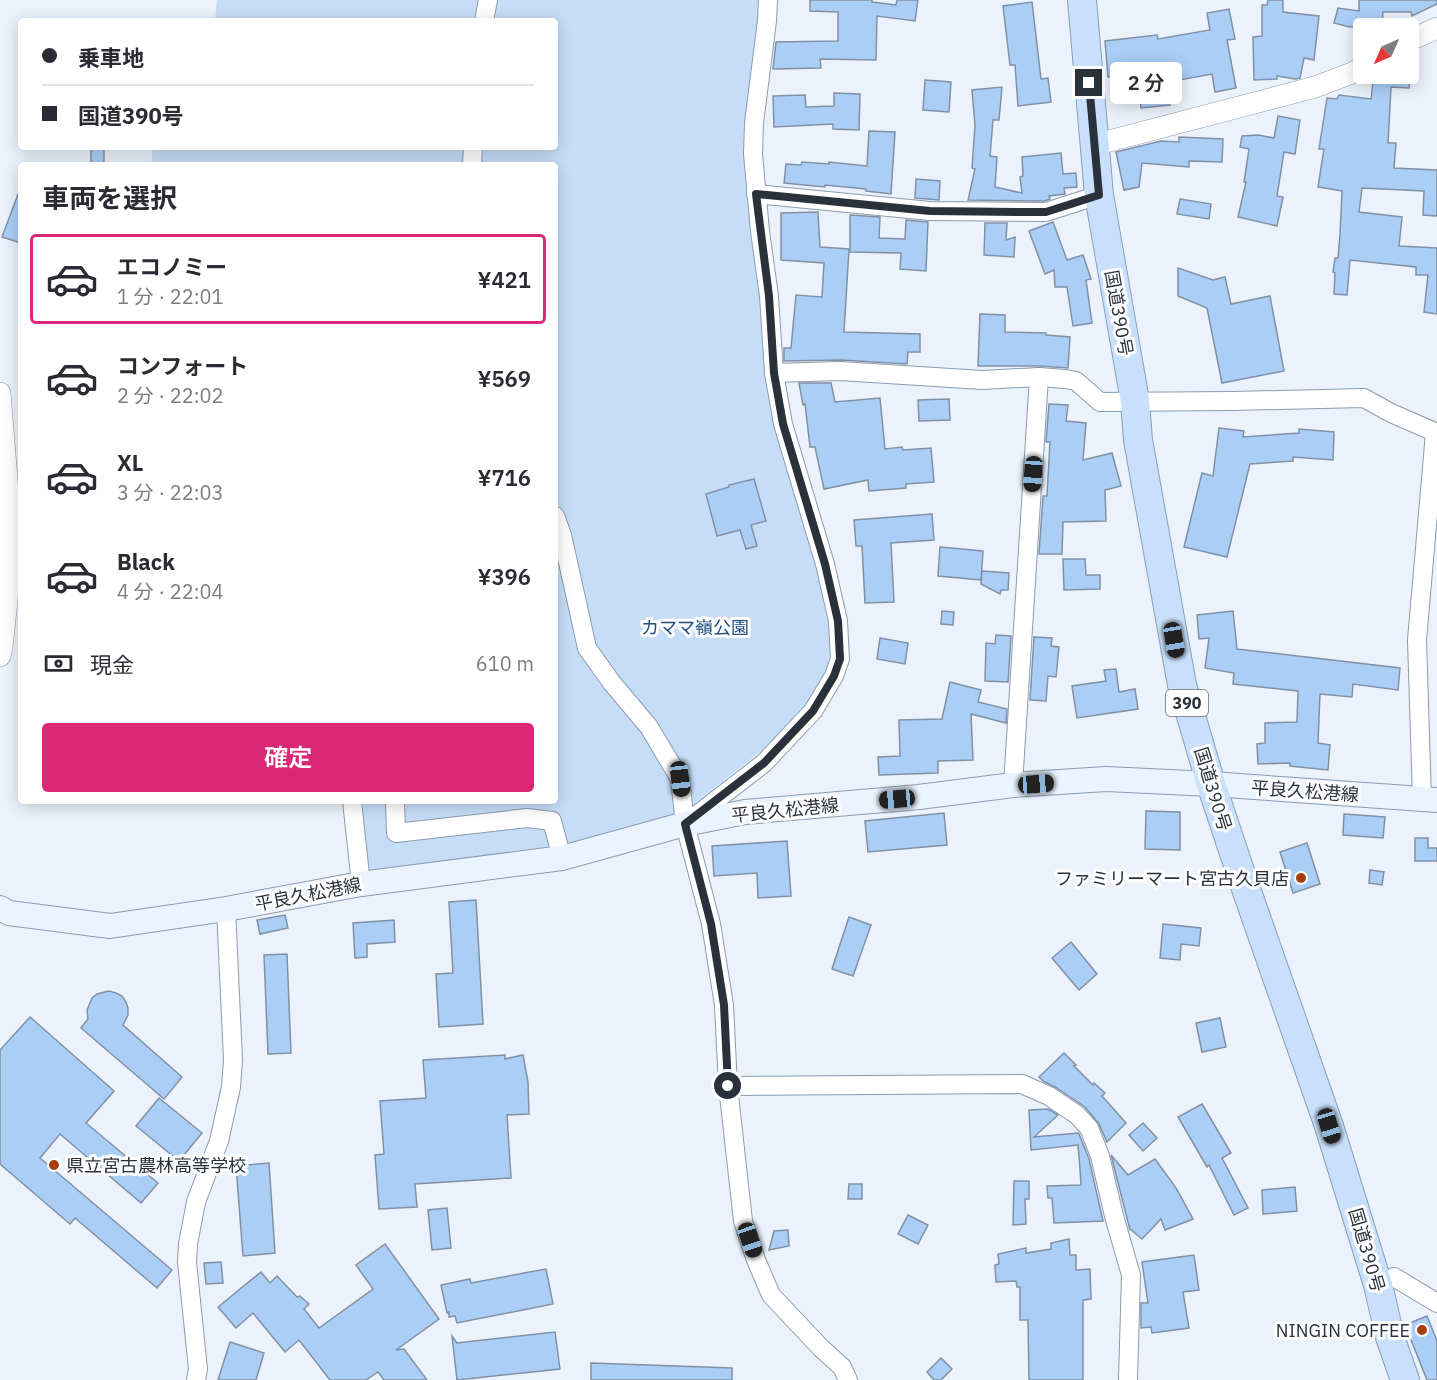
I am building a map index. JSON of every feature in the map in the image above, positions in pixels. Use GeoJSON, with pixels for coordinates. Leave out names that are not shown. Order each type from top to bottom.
{"type":"FeatureCollection","features":[{"type":"Feature","properties":{"kind":"highway","name":"国道390号"},"geometry":{"type":"LineString","coordinates":[[1082,0],[1099,195],[1135,401],[1138,440],[1182,685],[1211,784],[1329,1126],[1378,1285],[1390,1337],[1405,1380]]}},
{"type":"Feature","properties":{"kind":"main road","name":"平良久松港線"},"geometry":{"type":"LineString","coordinates":[[0,908],[9,912],[110,927],[226,909],[361,884],[562,858],[685,824],[745,812],[919,797],[1013,785],[1106,779],[1211,784],[1430,800]]}},
{"type":"Feature","properties":{"kind":"street"},"geometry":{"type":"LineString","coordinates":[[485,18],[488,0]]}},
{"type":"Feature","properties":{"kind":"street"},"geometry":{"type":"LineString","coordinates":[[685,824],[764,763],[813,711],[834,676],[840,659],[838,621],[825,564],[783,424],[774,373],[769,296],[753,154],[754,123],[768,0]]}},
{"type":"Feature","properties":{"kind":"street"},"geometry":{"type":"LineString","coordinates":[[1419,36],[1437,28]]}},
{"type":"Feature","properties":{"kind":"street"},"geometry":{"type":"LineString","coordinates":[[1094,145],[1315,87],[1353,72]]}},
{"type":"Feature","properties":{"kind":"street"},"geometry":{"type":"LineString","coordinates":[[756,194],[930,211],[1011,212],[1046,212],[1099,195]]}},
{"type":"Feature","properties":{"kind":"street"},"geometry":{"type":"LineString","coordinates":[[774,373],[840,371],[982,380],[1039,377],[1076,381],[1100,402],[1364,398],[1390,413],[1436,433],[1417,640],[1430,800]]}},
{"type":"Feature","properties":{"kind":"street"},"geometry":{"type":"LineString","coordinates":[[1013,785],[1039,377]]}},
{"type":"Feature","properties":{"kind":"street"},"geometry":{"type":"LineString","coordinates":[[0,393],[10,527],[9,582],[0,656]]}},
{"type":"Feature","properties":{"kind":"street"},"geometry":{"type":"LineString","coordinates":[[558,524],[587,648],[612,683],[649,727],[680,779],[685,824],[711,924],[724,1005],[728,1086],[743,1221],[756,1260],[771,1295],[842,1367],[848,1380]]}},
{"type":"Feature","properties":{"kind":"street"},"geometry":{"type":"LineString","coordinates":[[352,804],[361,884]]}},
{"type":"Feature","properties":{"kind":"street"},"geometry":{"type":"LineString","coordinates":[[395,804],[396,833],[527,818],[552,821],[562,858]]}},
{"type":"Feature","properties":{"kind":"street"},"geometry":{"type":"LineString","coordinates":[[196,1380],[198,1369],[187,1262],[188,1244],[196,1202],[219,1141],[231,1087],[233,1060],[226,909]]}},
{"type":"Feature","properties":{"kind":"street"},"geometry":{"type":"LineString","coordinates":[[728,1086],[1022,1084],[1050,1096],[1077,1115],[1089,1128],[1100,1156],[1131,1275],[1128,1380]]}},
{"type":"Feature","properties":{"kind":"street"},"geometry":{"type":"LineString","coordinates":[[1378,1285],[1394,1277],[1437,1303]]}},
{"type":"Feature","properties":{"kind":"green space","name":"カママ嶺公園"},"geometry":{"type":"Polygon","coordinates":[[[217,0],[764,0],[756,194],[774,373],[840,659],[808,715],[692,805],[694,823],[562,858],[368,873],[362,804],[558,804],[558,162],[151,162],[153,150],[558,150],[558,18],[215,18],[217,0]]]}},
{"type":"Feature","properties":{"kind":"building"},"geometry":{"type":"Polygon","coordinates":[[[810,0],[872,0],[872,2],[896,5],[897,0],[918,0],[915,21],[877,16],[876,60],[820,59],[821,68],[773,69],[776,42],[838,41],[838,12],[810,11],[810,0]]]}},
{"type":"Feature","properties":{"kind":"building"},"geometry":{"type":"Polygon","coordinates":[[[1268,0],[1283,0],[1283,12],[1319,16],[1314,60],[1304,58],[1300,78],[1277,76],[1277,79],[1254,80],[1253,37],[1262,36],[1262,5],[1267,5],[1268,0]]]}},
{"type":"Feature","properties":{"kind":"building"},"geometry":{"type":"Polygon","coordinates":[[[1359,0],[1437,0],[1437,4],[1412,16],[1411,12],[1383,12],[1383,18],[1353,18],[1353,27],[1334,23],[1338,8],[1359,11],[1359,0]]]}},
{"type":"Feature","properties":{"kind":"building"},"geometry":{"type":"Polygon","coordinates":[[[1032,2],[1041,79],[1048,78],[1051,102],[1018,106],[1015,65],[1010,65],[1003,6],[1032,2]]]}},
{"type":"Feature","properties":{"kind":"building"},"geometry":{"type":"Polygon","coordinates":[[[1229,9],[1235,39],[1227,40],[1236,88],[1215,92],[1212,74],[1168,82],[1170,105],[1141,108],[1137,74],[1108,77],[1105,41],[1157,35],[1158,39],[1210,30],[1207,13],[1229,9]]]}},
{"type":"Feature","properties":{"kind":"building"},"geometry":{"type":"Polygon","coordinates":[[[925,80],[951,82],[949,112],[923,110],[925,80]]]}},
{"type":"Feature","properties":{"kind":"building"},"geometry":{"type":"Polygon","coordinates":[[[1373,84],[1409,84],[1409,88],[1391,87],[1388,143],[1396,143],[1394,168],[1437,170],[1437,216],[1423,215],[1424,191],[1362,188],[1359,212],[1402,217],[1399,246],[1437,248],[1437,314],[1424,312],[1428,275],[1416,275],[1416,267],[1350,260],[1347,295],[1334,294],[1335,273],[1333,272],[1335,258],[1338,258],[1342,191],[1318,187],[1324,149],[1319,149],[1327,98],[1337,99],[1339,95],[1371,99],[1373,84]]]}},
{"type":"Feature","properties":{"kind":"building"},"geometry":{"type":"Polygon","coordinates":[[[1002,87],[999,120],[993,120],[990,156],[997,157],[995,187],[1022,193],[1020,177],[1023,176],[1022,157],[1061,153],[1063,174],[1076,173],[1077,187],[1064,188],[1065,194],[1049,196],[1050,199],[1044,201],[968,200],[975,169],[972,168],[975,125],[972,90],[1002,87]]]}},
{"type":"Feature","properties":{"kind":"building"},"geometry":{"type":"Polygon","coordinates":[[[834,93],[860,94],[859,130],[833,129],[833,124],[774,127],[773,96],[805,95],[806,107],[834,106],[834,93]]]}},
{"type":"Feature","properties":{"kind":"building"},"geometry":{"type":"Polygon","coordinates":[[[1278,116],[1300,120],[1295,154],[1284,152],[1277,196],[1283,197],[1277,226],[1238,217],[1246,182],[1244,182],[1249,149],[1240,147],[1242,136],[1258,135],[1274,138],[1278,116]]]}},
{"type":"Feature","properties":{"kind":"building"},"geometry":{"type":"Polygon","coordinates":[[[869,131],[895,132],[891,194],[866,191],[866,189],[784,183],[786,164],[801,165],[802,162],[829,164],[829,162],[867,166],[869,131]]]}},
{"type":"Feature","properties":{"kind":"building"},"geometry":{"type":"Polygon","coordinates":[[[1179,137],[1223,139],[1222,162],[1189,161],[1189,167],[1142,163],[1139,187],[1124,190],[1116,152],[1161,141],[1179,142],[1179,137]]]}},
{"type":"Feature","properties":{"kind":"building"},"geometry":{"type":"Polygon","coordinates":[[[91,150],[104,150],[104,162],[91,162],[91,150]]]}},
{"type":"Feature","properties":{"kind":"building"},"geometry":{"type":"Polygon","coordinates":[[[916,179],[940,181],[939,200],[915,198],[916,179]]]}},
{"type":"Feature","properties":{"kind":"building"},"geometry":{"type":"Polygon","coordinates":[[[18,194],[18,242],[2,237],[18,194]]]}},
{"type":"Feature","properties":{"kind":"building"},"geometry":{"type":"Polygon","coordinates":[[[1180,199],[1211,204],[1209,219],[1177,214],[1180,199]]]}},
{"type":"Feature","properties":{"kind":"building"},"geometry":{"type":"Polygon","coordinates":[[[818,212],[820,247],[849,249],[844,332],[920,334],[920,352],[908,352],[907,364],[841,360],[784,361],[784,348],[791,348],[796,295],[822,297],[824,263],[781,260],[781,213],[818,212]]]}},
{"type":"Feature","properties":{"kind":"building"},"geometry":{"type":"Polygon","coordinates":[[[850,215],[880,217],[879,238],[905,239],[906,220],[928,222],[926,271],[900,269],[901,253],[850,252],[850,215]]]}},
{"type":"Feature","properties":{"kind":"building"},"geometry":{"type":"Polygon","coordinates":[[[1053,222],[1067,260],[1083,255],[1091,279],[1086,280],[1092,323],[1073,326],[1067,287],[1055,287],[1054,270],[1045,274],[1029,231],[1053,222]]]}},
{"type":"Feature","properties":{"kind":"building"},"geometry":{"type":"Polygon","coordinates":[[[985,223],[1007,223],[1006,240],[1015,237],[1014,257],[984,255],[985,223]]]}},
{"type":"Feature","properties":{"kind":"building"},"geometry":{"type":"Polygon","coordinates":[[[1178,268],[1213,280],[1225,277],[1231,304],[1270,296],[1284,371],[1222,383],[1207,308],[1178,296],[1178,268]]]}},
{"type":"Feature","properties":{"kind":"building"},"geometry":{"type":"Polygon","coordinates":[[[980,314],[1005,315],[1005,332],[1046,333],[1046,335],[1070,337],[1068,368],[978,366],[980,314]]]}},
{"type":"Feature","properties":{"kind":"building"},"geometry":{"type":"Polygon","coordinates":[[[799,383],[831,383],[835,402],[880,398],[885,449],[931,448],[934,482],[906,484],[906,488],[869,491],[868,480],[824,489],[815,447],[810,447],[805,404],[803,405],[799,383]]]}},
{"type":"Feature","properties":{"kind":"building"},"geometry":{"type":"Polygon","coordinates":[[[949,399],[950,420],[919,421],[918,400],[949,399]]]}},
{"type":"Feature","properties":{"kind":"building"},"geometry":{"type":"Polygon","coordinates":[[[1049,404],[1068,405],[1066,421],[1086,423],[1083,460],[1112,453],[1121,486],[1105,490],[1106,521],[1063,522],[1062,554],[1039,554],[1043,496],[1047,496],[1050,442],[1046,442],[1049,404]]]}},
{"type":"Feature","properties":{"kind":"building"},"geometry":{"type":"Polygon","coordinates":[[[1219,428],[1244,431],[1243,437],[1299,433],[1299,429],[1334,432],[1333,460],[1293,457],[1293,461],[1250,464],[1227,557],[1184,547],[1202,473],[1213,476],[1219,428]]]}},
{"type":"Feature","properties":{"kind":"building"},"geometry":{"type":"Polygon","coordinates":[[[754,479],[766,521],[751,525],[757,546],[746,549],[740,530],[717,536],[706,494],[754,479]]]}},
{"type":"Feature","properties":{"kind":"building"},"geometry":{"type":"Polygon","coordinates":[[[932,514],[934,540],[891,543],[894,602],[865,603],[862,546],[856,546],[854,520],[932,514]]]}},
{"type":"Feature","properties":{"kind":"building"},"geometry":{"type":"Polygon","coordinates":[[[940,547],[983,551],[981,580],[938,576],[940,547]]]}},
{"type":"Feature","properties":{"kind":"building"},"geometry":{"type":"Polygon","coordinates":[[[1063,559],[1085,559],[1086,575],[1100,575],[1100,589],[1064,590],[1063,559]]]}},
{"type":"Feature","properties":{"kind":"building"},"geometry":{"type":"Polygon","coordinates":[[[982,571],[1009,573],[1008,590],[1001,590],[1000,594],[981,584],[982,571]]]}},
{"type":"Feature","properties":{"kind":"building"},"geometry":{"type":"Polygon","coordinates":[[[942,611],[954,612],[953,625],[941,624],[942,611]]]}},
{"type":"Feature","properties":{"kind":"building"},"geometry":{"type":"Polygon","coordinates":[[[1233,611],[1237,649],[1400,668],[1398,690],[1353,684],[1352,697],[1320,694],[1318,743],[1330,745],[1328,770],[1290,766],[1290,763],[1258,764],[1257,744],[1265,743],[1265,723],[1297,722],[1298,691],[1233,684],[1234,673],[1205,668],[1209,638],[1199,639],[1197,615],[1233,611]]]}},
{"type":"Feature","properties":{"kind":"building"},"geometry":{"type":"Polygon","coordinates":[[[996,635],[1011,636],[1008,682],[985,681],[986,643],[995,644],[996,635]]]}},
{"type":"Feature","properties":{"kind":"building"},"geometry":{"type":"Polygon","coordinates":[[[1034,637],[1052,638],[1051,646],[1059,647],[1056,677],[1048,676],[1046,701],[1030,700],[1034,637]]]}},
{"type":"Feature","properties":{"kind":"building"},"geometry":{"type":"Polygon","coordinates":[[[880,638],[908,643],[905,664],[877,659],[880,638]]]}},
{"type":"Feature","properties":{"kind":"building"},"geometry":{"type":"Polygon","coordinates":[[[1116,669],[1119,692],[1135,689],[1138,709],[1077,718],[1072,686],[1106,681],[1104,670],[1116,669]]]}},
{"type":"Feature","properties":{"kind":"building"},"geometry":{"type":"Polygon","coordinates":[[[950,682],[981,690],[978,702],[1007,709],[1006,723],[971,714],[973,760],[938,761],[938,773],[879,775],[878,757],[900,756],[899,720],[942,719],[950,682]]]}},
{"type":"Feature","properties":{"kind":"building"},"geometry":{"type":"Polygon","coordinates":[[[1146,811],[1180,812],[1180,850],[1145,849],[1146,811]]]}},
{"type":"Feature","properties":{"kind":"building"},"geometry":{"type":"Polygon","coordinates":[[[944,813],[947,845],[868,852],[865,821],[944,813]]]}},
{"type":"Feature","properties":{"kind":"building"},"geometry":{"type":"Polygon","coordinates":[[[1344,814],[1385,817],[1383,838],[1343,835],[1344,814]]]}},
{"type":"Feature","properties":{"kind":"building"},"geometry":{"type":"Polygon","coordinates":[[[1415,838],[1428,838],[1428,848],[1437,848],[1437,861],[1415,861],[1415,838]]]}},
{"type":"Feature","properties":{"kind":"building"},"geometry":{"type":"Polygon","coordinates":[[[787,841],[791,896],[758,898],[757,873],[714,876],[712,846],[787,841]]]}},
{"type":"Feature","properties":{"kind":"building"},"geometry":{"type":"Polygon","coordinates":[[[1307,843],[1320,884],[1293,893],[1280,852],[1307,843]]]}},
{"type":"Feature","properties":{"kind":"building"},"geometry":{"type":"Polygon","coordinates":[[[1370,870],[1384,872],[1382,885],[1369,883],[1370,870]]]}},
{"type":"Feature","properties":{"kind":"building"},"geometry":{"type":"Polygon","coordinates":[[[476,900],[483,1024],[439,1027],[436,974],[453,973],[449,902],[476,900]]]}},
{"type":"Feature","properties":{"kind":"building"},"geometry":{"type":"Polygon","coordinates":[[[285,915],[288,928],[260,934],[257,920],[285,915]]]}},
{"type":"Feature","properties":{"kind":"building"},"geometry":{"type":"Polygon","coordinates":[[[849,917],[871,925],[853,976],[832,969],[849,917]]]}},
{"type":"Feature","properties":{"kind":"building"},"geometry":{"type":"Polygon","coordinates":[[[394,920],[395,942],[367,944],[367,957],[355,958],[353,923],[394,920]]]}},
{"type":"Feature","properties":{"kind":"building"},"geometry":{"type":"Polygon","coordinates":[[[1163,924],[1201,928],[1199,946],[1181,944],[1180,960],[1160,958],[1163,924]]]}},
{"type":"Feature","properties":{"kind":"building"},"geometry":{"type":"Polygon","coordinates":[[[1071,942],[1097,974],[1079,990],[1052,958],[1071,942]]]}},
{"type":"Feature","properties":{"kind":"building"},"geometry":{"type":"Polygon","coordinates":[[[287,954],[291,1053],[268,1054],[264,955],[287,954]]]}},
{"type":"Feature","properties":{"kind":"building"},"geometry":{"type":"Polygon","coordinates":[[[109,991],[122,996],[126,1002],[128,1015],[123,1025],[182,1077],[164,1099],[81,1028],[88,1019],[87,1010],[92,998],[109,991]]]}},
{"type":"Feature","properties":{"kind":"building"},"geometry":{"type":"Polygon","coordinates":[[[30,1017],[114,1091],[86,1123],[158,1183],[141,1203],[60,1134],[40,1158],[172,1270],[157,1288],[75,1218],[70,1224],[0,1164],[0,1050],[30,1017]]]}},
{"type":"Feature","properties":{"kind":"building"},"geometry":{"type":"Polygon","coordinates":[[[1220,1018],[1226,1047],[1202,1052],[1196,1023],[1220,1018]]]}},
{"type":"Feature","properties":{"kind":"building"},"geometry":{"type":"Polygon","coordinates":[[[1064,1053],[1093,1085],[1094,1083],[1105,1093],[1102,1096],[1126,1123],[1107,1142],[1099,1124],[1085,1107],[1039,1077],[1064,1053]]]}},
{"type":"Feature","properties":{"kind":"building"},"geometry":{"type":"Polygon","coordinates":[[[505,1055],[505,1059],[523,1055],[528,1082],[529,1114],[507,1115],[511,1178],[415,1184],[417,1207],[379,1209],[375,1155],[384,1154],[380,1101],[426,1098],[423,1060],[505,1055]]]}},
{"type":"Feature","properties":{"kind":"building"},"geometry":{"type":"Polygon","coordinates":[[[159,1098],[202,1133],[179,1161],[136,1126],[159,1098]]]}},
{"type":"Feature","properties":{"kind":"building"},"geometry":{"type":"Polygon","coordinates":[[[1202,1104],[1231,1153],[1222,1158],[1248,1208],[1234,1215],[1209,1165],[1207,1167],[1178,1117],[1202,1104]]]}},
{"type":"Feature","properties":{"kind":"building"},"geometry":{"type":"Polygon","coordinates":[[[1048,1109],[1058,1115],[1034,1137],[1079,1134],[1089,1159],[1103,1221],[1054,1223],[1052,1198],[1048,1198],[1047,1186],[1081,1185],[1078,1145],[1031,1150],[1029,1110],[1048,1109]]]}},
{"type":"Feature","properties":{"kind":"building"},"geometry":{"type":"Polygon","coordinates":[[[1143,1123],[1157,1138],[1143,1151],[1129,1135],[1143,1123]]]}},
{"type":"Feature","properties":{"kind":"building"},"geometry":{"type":"Polygon","coordinates":[[[1111,1155],[1128,1175],[1155,1159],[1176,1188],[1193,1219],[1165,1230],[1161,1219],[1142,1239],[1130,1230],[1111,1155]]]}},
{"type":"Feature","properties":{"kind":"building"},"geometry":{"type":"Polygon","coordinates":[[[269,1163],[275,1253],[243,1256],[236,1166],[269,1163]]]}},
{"type":"Feature","properties":{"kind":"building"},"geometry":{"type":"Polygon","coordinates":[[[1014,1181],[1029,1181],[1029,1199],[1025,1199],[1026,1224],[1013,1225],[1014,1181]]]}},
{"type":"Feature","properties":{"kind":"building"},"geometry":{"type":"Polygon","coordinates":[[[849,1184],[862,1184],[862,1199],[848,1199],[849,1184]]]}},
{"type":"Feature","properties":{"kind":"building"},"geometry":{"type":"Polygon","coordinates":[[[1295,1187],[1297,1211],[1263,1214],[1262,1190],[1295,1187]]]}},
{"type":"Feature","properties":{"kind":"building"},"geometry":{"type":"Polygon","coordinates":[[[447,1208],[451,1248],[432,1250],[428,1210],[447,1208]]]}},
{"type":"Feature","properties":{"kind":"building"},"geometry":{"type":"Polygon","coordinates":[[[908,1215],[928,1225],[918,1244],[898,1234],[908,1215]]]}},
{"type":"Feature","properties":{"kind":"building"},"geometry":{"type":"Polygon","coordinates":[[[788,1230],[789,1246],[769,1250],[774,1231],[788,1230]]]}},
{"type":"Feature","properties":{"kind":"building"},"geometry":{"type":"Polygon","coordinates":[[[1069,1239],[1070,1255],[1076,1255],[1076,1270],[1090,1269],[1091,1299],[1083,1300],[1083,1380],[1029,1380],[1028,1320],[1020,1320],[1020,1287],[1017,1287],[1016,1281],[996,1282],[995,1265],[999,1264],[998,1254],[1026,1248],[1026,1253],[1051,1249],[1051,1243],[1069,1239]]]}},
{"type":"Feature","properties":{"kind":"building"},"geometry":{"type":"Polygon","coordinates":[[[385,1244],[439,1319],[396,1350],[404,1349],[427,1380],[384,1380],[378,1372],[366,1380],[330,1380],[299,1340],[285,1352],[253,1313],[236,1328],[218,1307],[261,1272],[270,1283],[277,1276],[297,1297],[300,1296],[309,1304],[304,1309],[319,1328],[373,1289],[356,1265],[385,1244]]]}},
{"type":"Feature","properties":{"kind":"building"},"geometry":{"type":"Polygon","coordinates":[[[1194,1255],[1199,1290],[1183,1292],[1189,1328],[1152,1333],[1151,1327],[1141,1328],[1141,1303],[1148,1303],[1142,1262],[1194,1255]]]}},
{"type":"Feature","properties":{"kind":"building"},"geometry":{"type":"Polygon","coordinates":[[[221,1262],[223,1283],[206,1284],[204,1263],[221,1262]]]}},
{"type":"Feature","properties":{"kind":"building"},"geometry":{"type":"Polygon","coordinates":[[[546,1269],[553,1304],[457,1323],[455,1316],[449,1317],[449,1312],[447,1313],[441,1285],[470,1279],[471,1283],[546,1269]]]}},
{"type":"Feature","properties":{"kind":"building"},"geometry":{"type":"Polygon","coordinates":[[[1427,1316],[1437,1341],[1437,1380],[1427,1380],[1405,1325],[1427,1316]]]}},
{"type":"Feature","properties":{"kind":"building"},"geometry":{"type":"Polygon","coordinates":[[[555,1332],[560,1369],[457,1380],[452,1336],[457,1343],[555,1332]]]}},
{"type":"Feature","properties":{"kind":"building"},"geometry":{"type":"Polygon","coordinates":[[[230,1342],[264,1353],[256,1380],[218,1380],[230,1342]]]}},
{"type":"Feature","properties":{"kind":"building"},"geometry":{"type":"Polygon","coordinates":[[[941,1358],[952,1369],[941,1380],[934,1380],[927,1372],[941,1358]]]}},
{"type":"Feature","properties":{"kind":"building"},"geometry":{"type":"Polygon","coordinates":[[[591,1363],[732,1368],[732,1380],[591,1380],[591,1363]]]}},
{"type":"Feature","properties":{"kind":"place","name":"ファミリーマート宮古久貝店"},"geometry":{"type":"Point","coordinates":[1301,878]}},
{"type":"Feature","properties":{"kind":"place","name":"県立宮古農林高等学校"},"geometry":{"type":"Point","coordinates":[54,1165]}},
{"type":"Feature","properties":{"kind":"place","name":"NINGIN COFFEE"},"geometry":{"type":"Point","coordinates":[1422,1330]}},
{"type":"Feature","properties":{"kind":"route"},"geometry":{"type":"LineString","coordinates":[[728,1086],[724,1005],[711,924],[685,824],[764,763],[813,711],[834,676],[840,659],[838,621],[825,564],[783,424],[774,373],[769,296],[756,194],[930,211],[1023,212],[1046,212],[1099,195],[1089,83]]}}]}
